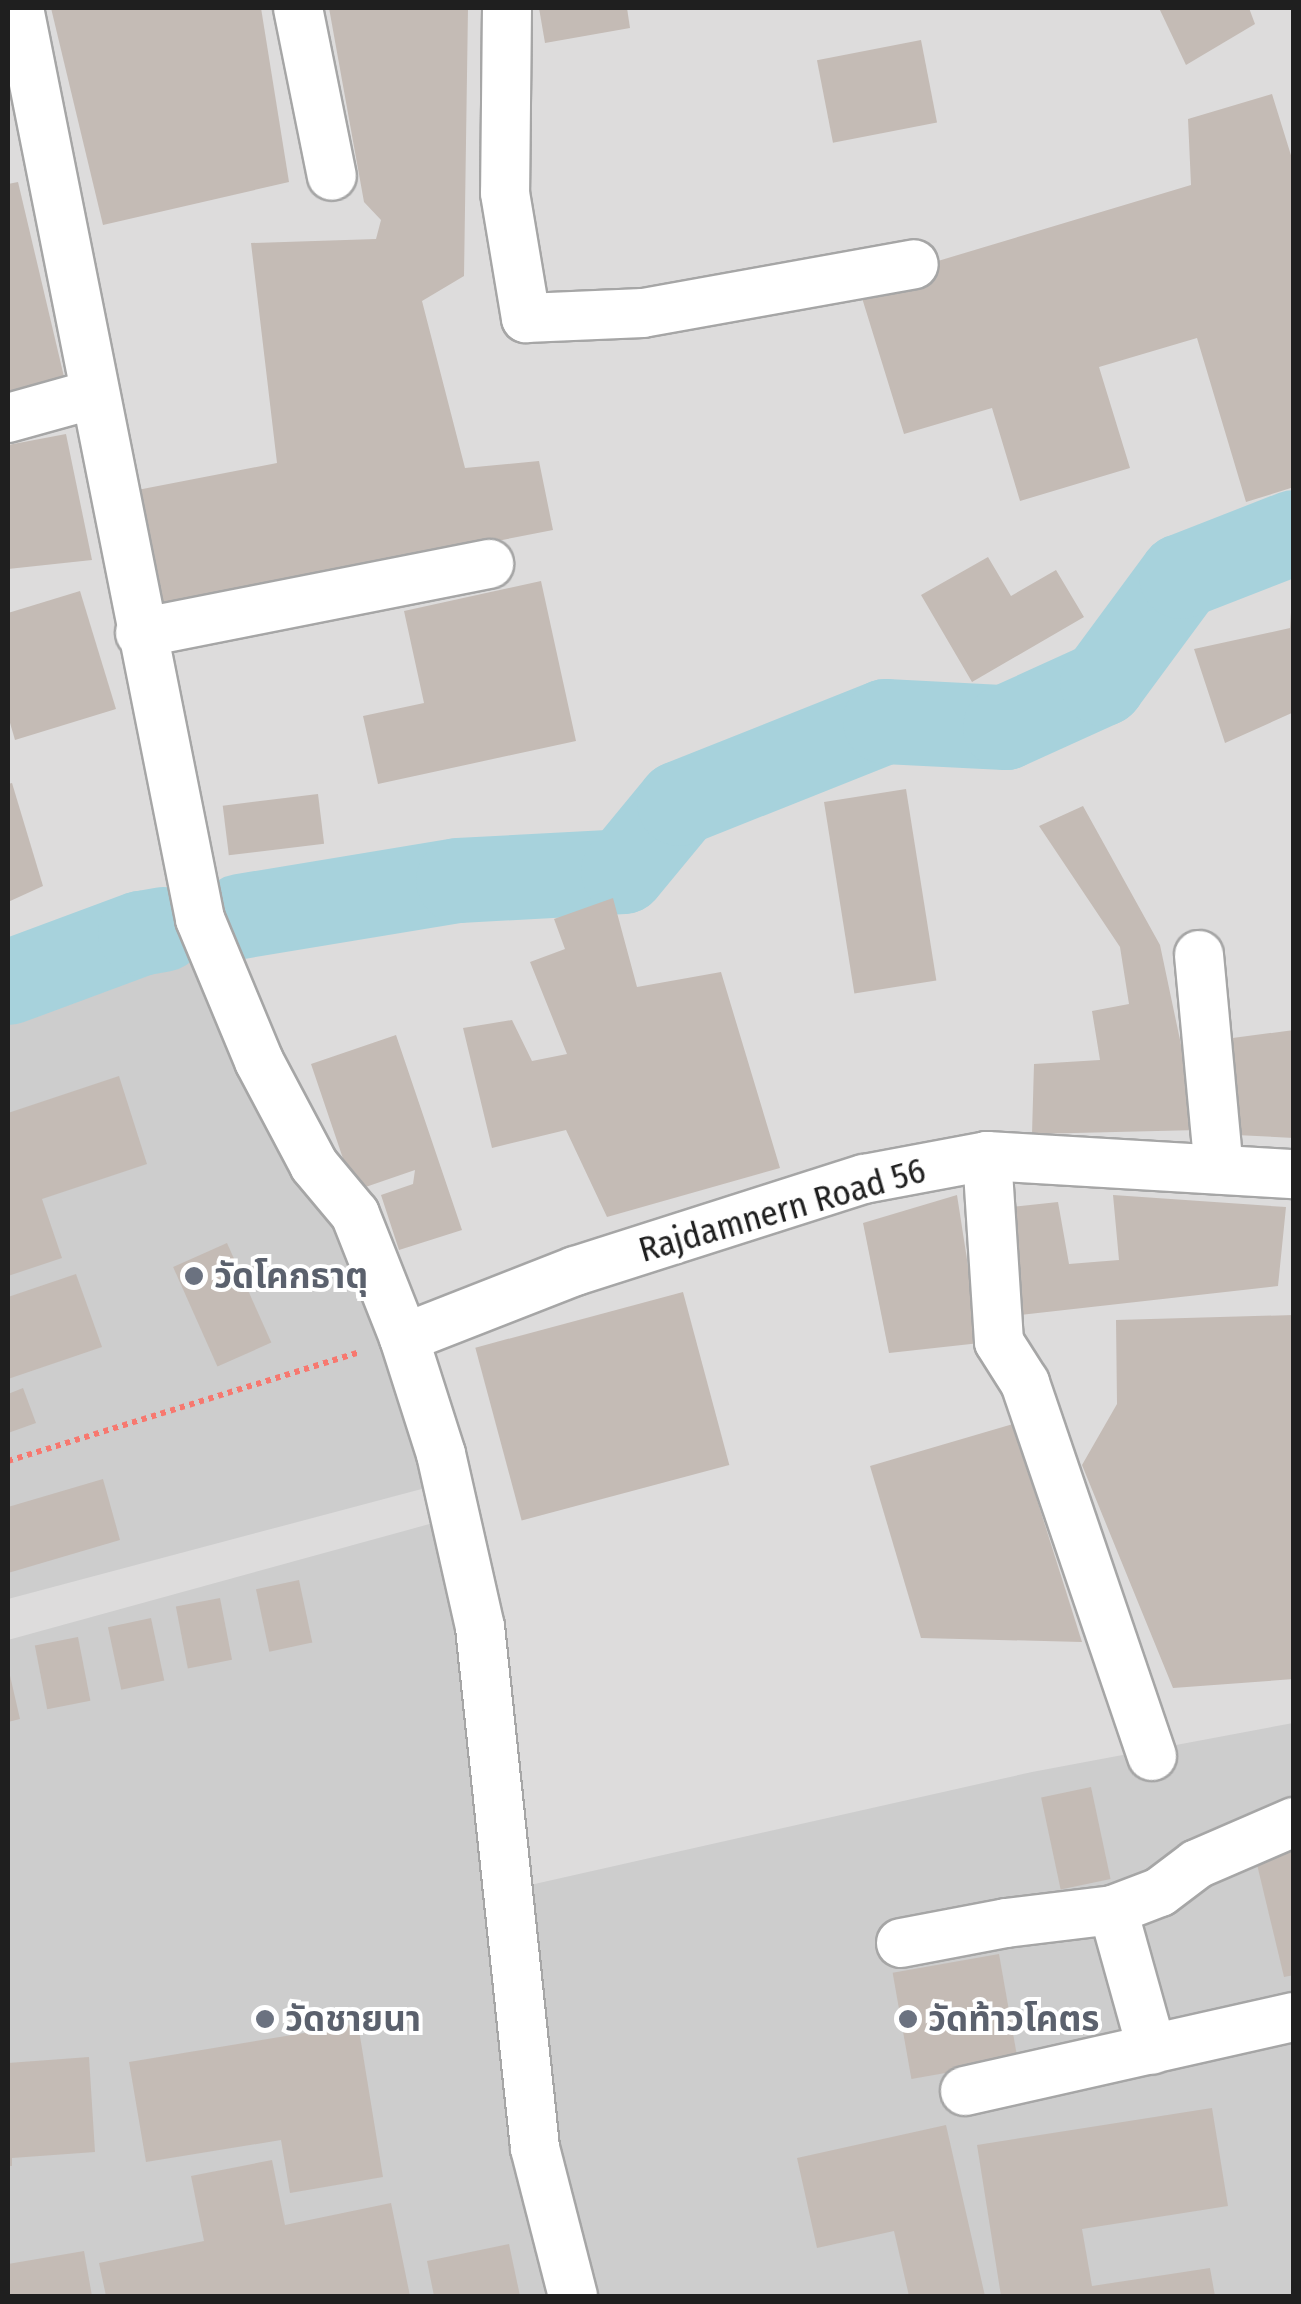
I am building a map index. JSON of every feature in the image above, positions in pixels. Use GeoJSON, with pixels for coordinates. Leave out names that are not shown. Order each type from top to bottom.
{"type":"FeatureCollection","features":[{"type":"Feature","properties":{"kind":"street"},"geometry":{"type":"LineString","coordinates":[[19,8],[140,633],[200,918],[259,1061],[314,1165],[355,1214],[404,1338],[442,1454],[480,1627],[536,2148],[573,2296]]}},
{"type":"Feature","properties":{"kind":"street"},"geometry":{"type":"LineString","coordinates":[[298,8],[332,176]]}},
{"type":"Feature","properties":{"kind":"street"},"geometry":{"type":"LineString","coordinates":[[507,8],[505,193],[526,318],[643,313],[914,264]]}},
{"type":"Feature","properties":{"kind":"street"},"geometry":{"type":"LineString","coordinates":[[8,418],[94,394]]}},
{"type":"Feature","properties":{"kind":"street"},"geometry":{"type":"LineString","coordinates":[[140,633],[489,564]]}},
{"type":"Feature","properties":{"kind":"street"},"geometry":{"type":"LineString","coordinates":[[1200,955],[1219,1169]]}},
{"type":"Feature","properties":{"kind":"street"},"geometry":{"type":"LineString","coordinates":[[987,1156],[999,1342],[1024,1384],[1152,1756]]}},
{"type":"Feature","properties":{"kind":"street","name":"Rajdamnern Road 56"},"geometry":{"type":"LineString","coordinates":[[404,1338],[575,1271],[864,1179],[987,1156],[1294,1174]]}},
{"type":"Feature","properties":{"kind":"street"},"geometry":{"type":"LineString","coordinates":[[901,1943],[1006,1923],[1113,1910],[1160,1892],[1197,1864],[1294,1822]]}},
{"type":"Feature","properties":{"kind":"street"},"geometry":{"type":"LineString","coordinates":[[1113,1910],[1152,2050]]}},
{"type":"Feature","properties":{"kind":"street"},"geometry":{"type":"LineString","coordinates":[[965,2090],[1294,2017]]}},
{"type":"Feature","properties":{"kind":"path"},"geometry":{"type":"LineString","coordinates":[[8,1461],[404,1338]]}},
{"type":"Feature","properties":{"kind":"shaded area"},"geometry":{"type":"Polygon","coordinates":[[[8,8],[1293,8],[1293,2296],[8,2296],[8,8]]]}},
{"type":"Feature","properties":{"kind":"shaded area","name":"วัดโคกธาตุ"},"geometry":{"type":"Polygon","coordinates":[[[200,919],[314,1165],[448,1482],[8,1599],[8,982],[139,933],[200,919]]]}},
{"type":"Feature","properties":{"kind":"shaded area"},"geometry":{"type":"Polygon","coordinates":[[[455,1517],[508,1890],[1032,1772],[1293,1723],[1293,2296],[8,2296],[8,1640],[455,1517]]]}},
{"type":"Feature","properties":{"kind":"building"},"geometry":{"type":"Polygon","coordinates":[[[51,8],[261,8],[289,182],[103,225],[51,8]]]}},
{"type":"Feature","properties":{"kind":"building"},"geometry":{"type":"Polygon","coordinates":[[[329,8],[468,8],[464,276],[422,301],[465,468],[539,461],[553,530],[156,608],[127,492],[277,463],[251,243],[376,239],[381,220],[364,202],[329,8]]]}},
{"type":"Feature","properties":{"kind":"building"},"geometry":{"type":"Polygon","coordinates":[[[539,8],[627,8],[630,28],[545,43],[539,8]]]}},
{"type":"Feature","properties":{"kind":"building"},"geometry":{"type":"Polygon","coordinates":[[[1159,8],[1249,8],[1255,24],[1186,65],[1159,8]]]}},
{"type":"Feature","properties":{"kind":"building"},"geometry":{"type":"Polygon","coordinates":[[[921,40],[937,122],[833,143],[817,60],[921,40]]]}},
{"type":"Feature","properties":{"kind":"building"},"geometry":{"type":"Polygon","coordinates":[[[1272,94],[1294,165],[1294,487],[1246,502],[1197,338],[1099,367],[1130,468],[1020,501],[992,408],[904,434],[858,285],[1191,185],[1188,119],[1272,94]]]}},
{"type":"Feature","properties":{"kind":"building"},"geometry":{"type":"Polygon","coordinates":[[[18,182],[65,381],[8,397],[8,184],[18,182]]]}},
{"type":"Feature","properties":{"kind":"building"},"geometry":{"type":"Polygon","coordinates":[[[66,434],[92,560],[8,569],[8,445],[66,434]]]}},
{"type":"Feature","properties":{"kind":"building"},"geometry":{"type":"Polygon","coordinates":[[[988,557],[1011,596],[1056,570],[1084,617],[972,682],[921,595],[988,557]]]}},
{"type":"Feature","properties":{"kind":"building"},"geometry":{"type":"Polygon","coordinates":[[[541,581],[576,741],[378,784],[363,716],[424,703],[404,611],[541,581]]]}},
{"type":"Feature","properties":{"kind":"building"},"geometry":{"type":"Polygon","coordinates":[[[80,591],[116,709],[15,740],[8,716],[8,613],[80,591]]]}},
{"type":"Feature","properties":{"kind":"building"},"geometry":{"type":"Polygon","coordinates":[[[1291,612],[1294,712],[1225,743],[1194,649],[1290,628],[1291,612]]]}},
{"type":"Feature","properties":{"kind":"building"},"geometry":{"type":"Polygon","coordinates":[[[12,783],[43,886],[8,902],[8,784],[12,783]]]}},
{"type":"Feature","properties":{"kind":"building"},"geometry":{"type":"Polygon","coordinates":[[[906,789],[936,981],[854,994],[824,802],[906,789]]]}},
{"type":"Feature","properties":{"kind":"building"},"geometry":{"type":"Polygon","coordinates":[[[318,794],[324,844],[229,855],[223,806],[318,794]]]}},
{"type":"Feature","properties":{"kind":"building"},"geometry":{"type":"Polygon","coordinates":[[[1083,806],[1160,945],[1199,1130],[1032,1134],[1034,1064],[1100,1060],[1092,1011],[1129,1004],[1120,947],[1039,826],[1083,806]]]}},
{"type":"Feature","properties":{"kind":"building"},"geometry":{"type":"Polygon","coordinates":[[[613,898],[637,987],[721,972],[780,1168],[607,1217],[566,1130],[492,1148],[463,1028],[512,1020],[532,1061],[567,1054],[530,962],[565,949],[554,919],[613,898]]]}},
{"type":"Feature","properties":{"kind":"building"},"geometry":{"type":"Polygon","coordinates":[[[1294,1030],[1294,1138],[1236,1135],[1225,1039],[1294,1030]]]}},
{"type":"Feature","properties":{"kind":"building"},"geometry":{"type":"Polygon","coordinates":[[[396,1035],[462,1230],[399,1250],[381,1195],[413,1184],[415,1170],[354,1191],[311,1064],[396,1035]]]}},
{"type":"Feature","properties":{"kind":"building"},"geometry":{"type":"Polygon","coordinates":[[[119,1076],[147,1164],[42,1199],[62,1258],[8,1276],[8,1113],[119,1076]]]}},
{"type":"Feature","properties":{"kind":"building"},"geometry":{"type":"Polygon","coordinates":[[[957,1195],[980,1343],[889,1353],[863,1223],[957,1195]]]}},
{"type":"Feature","properties":{"kind":"building"},"geometry":{"type":"Polygon","coordinates":[[[1113,1195],[1286,1207],[1278,1286],[1020,1315],[1011,1207],[1058,1202],[1069,1264],[1119,1260],[1113,1195]]]}},
{"type":"Feature","properties":{"kind":"building"},"geometry":{"type":"Polygon","coordinates":[[[227,1243],[271,1343],[217,1367],[173,1267],[227,1243]]]}},
{"type":"Feature","properties":{"kind":"building"},"geometry":{"type":"Polygon","coordinates":[[[76,1274],[102,1347],[8,1379],[8,1297],[76,1274]]]}},
{"type":"Feature","properties":{"kind":"building"},"geometry":{"type":"Polygon","coordinates":[[[683,1292],[729,1465],[522,1521],[475,1348],[683,1292]]]}},
{"type":"Feature","properties":{"kind":"building"},"geometry":{"type":"Polygon","coordinates":[[[1294,1315],[1294,1679],[1173,1688],[1082,1465],[1117,1404],[1116,1320],[1294,1315]]]}},
{"type":"Feature","properties":{"kind":"building"},"geometry":{"type":"Polygon","coordinates":[[[23,1388],[36,1423],[8,1433],[8,1394],[23,1388]]]}},
{"type":"Feature","properties":{"kind":"building"},"geometry":{"type":"Polygon","coordinates":[[[1013,1424],[1082,1642],[921,1638],[870,1466],[1013,1424]]]}},
{"type":"Feature","properties":{"kind":"building"},"geometry":{"type":"Polygon","coordinates":[[[103,1479],[120,1540],[8,1573],[8,1507],[103,1479]]]}},
{"type":"Feature","properties":{"kind":"building"},"geometry":{"type":"Polygon","coordinates":[[[299,1580],[312,1643],[269,1652],[256,1589],[299,1580]]]}},
{"type":"Feature","properties":{"kind":"building"},"geometry":{"type":"Polygon","coordinates":[[[220,1598],[232,1660],[188,1668],[176,1607],[220,1598]]]}},
{"type":"Feature","properties":{"kind":"building"},"geometry":{"type":"Polygon","coordinates":[[[151,1618],[164,1681],[121,1690],[108,1627],[151,1618]]]}},
{"type":"Feature","properties":{"kind":"building"},"geometry":{"type":"Polygon","coordinates":[[[78,1637],[90,1701],[47,1709],[35,1645],[78,1637]]]}},
{"type":"Feature","properties":{"kind":"building"},"geometry":{"type":"Polygon","coordinates":[[[8,1667],[20,1719],[8,1722],[8,1667]]]}},
{"type":"Feature","properties":{"kind":"building"},"geometry":{"type":"Polygon","coordinates":[[[1091,1787],[1111,1879],[1061,1890],[1041,1798],[1091,1787]]]}},
{"type":"Feature","properties":{"kind":"building"},"geometry":{"type":"Polygon","coordinates":[[[1294,1847],[1294,1975],[1284,1977],[1255,1856],[1294,1847]]]}},
{"type":"Feature","properties":{"kind":"building"},"geometry":{"type":"Polygon","coordinates":[[[999,1954],[1018,2060],[911,2079],[893,1973],[999,1954]]]}},
{"type":"Feature","properties":{"kind":"building"},"geometry":{"type":"Polygon","coordinates":[[[358,2024],[383,2177],[290,2193],[281,2140],[146,2162],[129,2062],[358,2024]]]}},
{"type":"Feature","properties":{"kind":"building"},"geometry":{"type":"Polygon","coordinates":[[[89,2057],[95,2152],[12,2158],[12,2166],[8,2166],[8,2063],[89,2057]]]}},
{"type":"Feature","properties":{"kind":"building"},"geometry":{"type":"Polygon","coordinates":[[[1212,2108],[1228,2206],[1082,2229],[1092,2286],[1210,2268],[1215,2296],[1001,2296],[977,2145],[1212,2108]]]}},
{"type":"Feature","properties":{"kind":"building"},"geometry":{"type":"Polygon","coordinates":[[[946,2125],[985,2296],[909,2296],[894,2231],[817,2248],[797,2158],[946,2125]]]}},
{"type":"Feature","properties":{"kind":"building"},"geometry":{"type":"Polygon","coordinates":[[[272,2160],[285,2225],[391,2203],[410,2296],[106,2296],[99,2263],[204,2241],[191,2176],[272,2160]]]}},
{"type":"Feature","properties":{"kind":"building"},"geometry":{"type":"Polygon","coordinates":[[[509,2244],[520,2296],[434,2296],[427,2261],[509,2244]]]}},
{"type":"Feature","properties":{"kind":"building"},"geometry":{"type":"Polygon","coordinates":[[[84,2251],[92,2296],[8,2296],[8,2264],[84,2251]]]}},
{"type":"Feature","properties":{"kind":"waterway"},"geometry":{"type":"LineString","coordinates":[[240,916],[458,880],[623,871],[679,803],[885,721],[1005,727],[1102,683],[1181,576],[1294,532]]}},
{"type":"Feature","properties":{"kind":"waterway"},"geometry":{"type":"LineString","coordinates":[[8,982],[140,933],[163,929]]}},
{"type":"Feature","properties":{"kind":"place","name":"วัดโคกธาตุ"},"geometry":{"type":"Point","coordinates":[194,1276]}},
{"type":"Feature","properties":{"kind":"place","name":"วัดชายนา"},"geometry":{"type":"Point","coordinates":[265,2019]}},
{"type":"Feature","properties":{"kind":"place","name":"วัดท้าวโคตร"},"geometry":{"type":"Point","coordinates":[908,2019]}}]}
